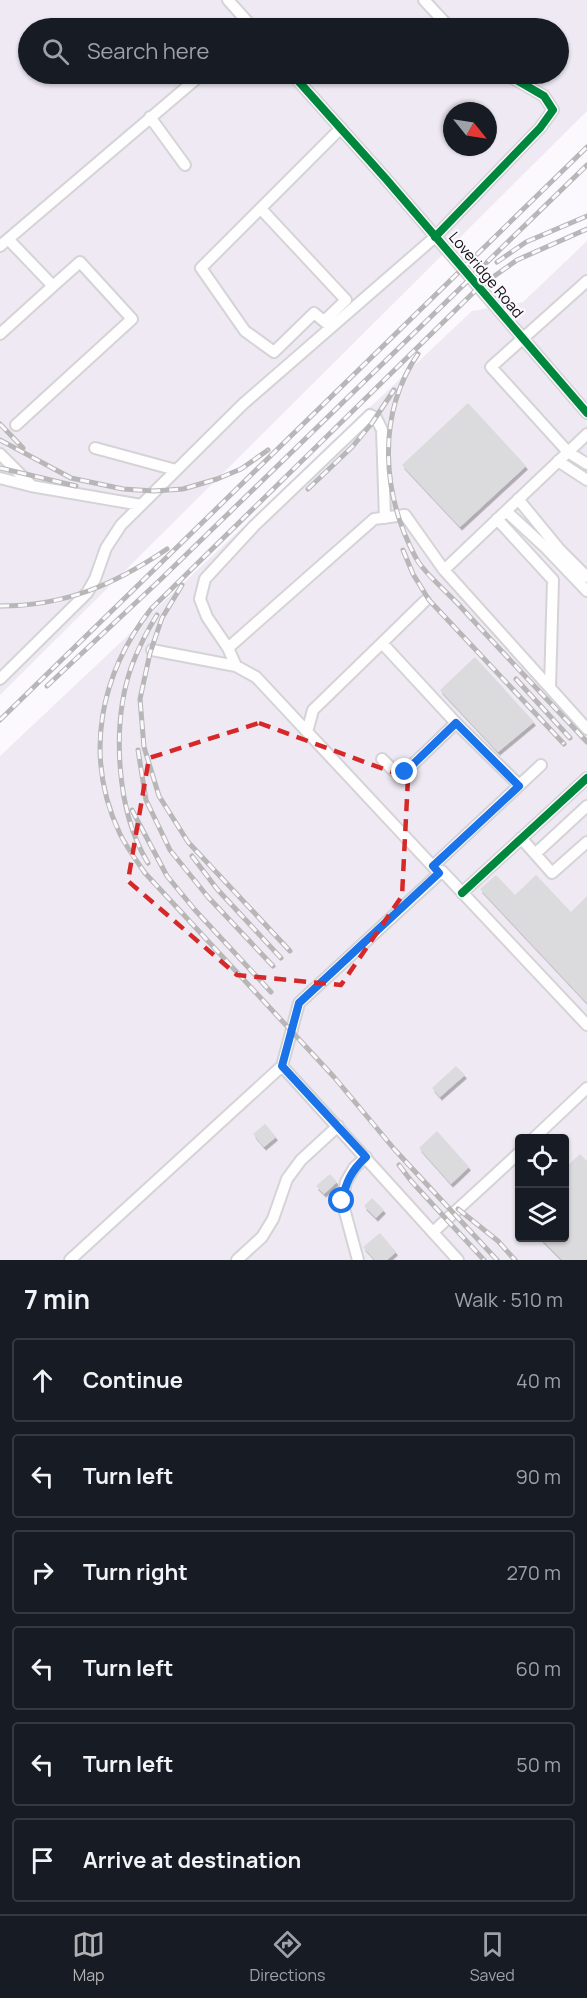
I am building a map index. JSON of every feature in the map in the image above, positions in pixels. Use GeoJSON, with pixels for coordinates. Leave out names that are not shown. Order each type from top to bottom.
{"type":"FeatureCollection","features":[{"type":"Feature","properties":{"kind":"street"},"geometry":{"type":"LineString","coordinates":[[228,0],[244,18]]}},
{"type":"Feature","properties":{"kind":"street"},"geometry":{"type":"LineString","coordinates":[[424,0],[441,18]]}},
{"type":"Feature","properties":{"kind":"street"},"geometry":{"type":"LineString","coordinates":[[53,286],[4,242],[190,84]]}},
{"type":"Feature","properties":{"kind":"street","name":"Loveridge Road"},"geometry":{"type":"LineString","coordinates":[[301,84],[587,413]]}},
{"type":"Feature","properties":{"kind":"street"},"geometry":{"type":"LineString","coordinates":[[0,680],[87,593],[95,579],[106,548],[121,525],[141,504],[328,324],[435,237],[540,128],[553,110],[544,96],[523,84]]}},
{"type":"Feature","properties":{"kind":"street"},"geometry":{"type":"LineString","coordinates":[[150,117],[184,165]]}},
{"type":"Feature","properties":{"kind":"street"},"geometry":{"type":"LineString","coordinates":[[328,324],[314,313],[274,352],[245,331],[201,268],[341,128]]}},
{"type":"Feature","properties":{"kind":"street"},"geometry":{"type":"LineString","coordinates":[[261,209],[346,300],[328,324]]}},
{"type":"Feature","properties":{"kind":"street"},"geometry":{"type":"LineString","coordinates":[[0,334],[80,262],[132,319],[16,425]]}},
{"type":"Feature","properties":{"kind":"street"},"geometry":{"type":"LineString","coordinates":[[587,280],[491,367],[563,456],[587,480]]}},
{"type":"Feature","properties":{"kind":"street"},"geometry":{"type":"LineString","coordinates":[[236,666],[228,648],[207,617],[200,599],[205,579],[254,526],[370,415],[376,418],[382,430],[385,518]]}},
{"type":"Feature","properties":{"kind":"street"},"geometry":{"type":"LineString","coordinates":[[444,570],[587,434]]}},
{"type":"Feature","properties":{"kind":"street"},"geometry":{"type":"LineString","coordinates":[[95,448],[176,470]]}},
{"type":"Feature","properties":{"kind":"street"},"geometry":{"type":"LineString","coordinates":[[0,454],[31,486]]}},
{"type":"Feature","properties":{"kind":"street"},"geometry":{"type":"LineString","coordinates":[[563,456],[587,464]]}},
{"type":"Feature","properties":{"kind":"street"},"geometry":{"type":"LineString","coordinates":[[563,456],[587,471]]}},
{"type":"Feature","properties":{"kind":"street"},"geometry":{"type":"LineString","coordinates":[[0,478],[31,486],[141,504]]}},
{"type":"Feature","properties":{"kind":"street"},"geometry":{"type":"LineString","coordinates":[[518,500],[559,549],[587,577]]}},
{"type":"Feature","properties":{"kind":"street"},"geometry":{"type":"LineString","coordinates":[[506,511],[587,591]]}},
{"type":"Feature","properties":{"kind":"street"},"geometry":{"type":"LineString","coordinates":[[228,648],[374,519],[405,515],[444,570],[587,729]]}},
{"type":"Feature","properties":{"kind":"street"},"geometry":{"type":"LineString","coordinates":[[497,519],[553,580],[550,687]]}},
{"type":"Feature","properties":{"kind":"street"},"geometry":{"type":"LineString","coordinates":[[307,732],[313,710],[425,601]]}},
{"type":"Feature","properties":{"kind":"street"},"geometry":{"type":"LineString","coordinates":[[382,643],[456,723],[519,786]]}},
{"type":"Feature","properties":{"kind":"street"},"geometry":{"type":"LineString","coordinates":[[153,650],[236,666],[256,677],[436,870],[441,871],[587,1025]]}},
{"type":"Feature","properties":{"kind":"street"},"geometry":{"type":"LineString","coordinates":[[382,759],[393,770],[405,772],[456,723]]}},
{"type":"Feature","properties":{"kind":"street"},"geometry":{"type":"LineString","coordinates":[[70,1260],[282,1066],[299,1003],[541,765]]}},
{"type":"Feature","properties":{"kind":"street"},"geometry":{"type":"LineString","coordinates":[[462,893],[586,779]]}},
{"type":"Feature","properties":{"kind":"street"},"geometry":{"type":"LineString","coordinates":[[535,854],[587,806]]}},
{"type":"Feature","properties":{"kind":"street"},"geometry":{"type":"LineString","coordinates":[[521,838],[552,873],[587,842]]}},
{"type":"Feature","properties":{"kind":"street"},"geometry":{"type":"LineString","coordinates":[[282,1066],[458,1260]]}},
{"type":"Feature","properties":{"kind":"street"},"geometry":{"type":"LineString","coordinates":[[538,1134],[587,1088]]}},
{"type":"Feature","properties":{"kind":"street"},"geometry":{"type":"LineString","coordinates":[[237,1260],[262,1237],[273,1219],[286,1179],[301,1160],[338,1126]]}},
{"type":"Feature","properties":{"kind":"street"},"geometry":{"type":"LineString","coordinates":[[433,1232],[515,1156]]}},
{"type":"Feature","properties":{"kind":"street"},"geometry":{"type":"LineString","coordinates":[[358,1260],[342,1201],[346,1182],[354,1168],[366,1157]]}},
{"type":"Feature","properties":{"kind":"highlighted area"},"geometry":{"type":"Polygon","coordinates":[[[259,723],[408,778],[402,896],[341,985],[237,975],[128,881],[149,758],[259,723]]]}},
{"type":"Feature","properties":{"kind":"shaded area"},"geometry":{"type":"Polygon","coordinates":[[[0,0],[587,0],[587,111],[0,695],[0,0]]]}},
{"type":"Feature","properties":{"kind":"shaded area"},"geometry":{"type":"Polygon","coordinates":[[[587,241],[587,1260],[0,1260],[0,756],[472,311],[523,302],[587,241]]]}},
{"type":"Feature","properties":{"kind":"building"},"geometry":{"type":"Polygon","coordinates":[[[468,403],[526,466],[460,527],[402,465],[468,403]]]}},
{"type":"Feature","properties":{"kind":"building"},"geometry":{"type":"Polygon","coordinates":[[[475,657],[534,722],[498,752],[440,690],[475,657]]]}},
{"type":"Feature","properties":{"kind":"building"},"geometry":{"type":"Polygon","coordinates":[[[496,875],[515,895],[536,875],[571,912],[587,896],[587,1003],[480,889],[496,875]]]}},
{"type":"Feature","properties":{"kind":"building"},"geometry":{"type":"Polygon","coordinates":[[[456,1066],[465,1075],[440,1097],[432,1088],[456,1066]]]}},
{"type":"Feature","properties":{"kind":"building"},"geometry":{"type":"Polygon","coordinates":[[[265,1124],[276,1137],[264,1147],[253,1134],[265,1124]]]}},
{"type":"Feature","properties":{"kind":"building"},"geometry":{"type":"Polygon","coordinates":[[[437,1131],[469,1167],[451,1184],[419,1148],[437,1131]]]}},
{"type":"Feature","properties":{"kind":"building"},"geometry":{"type":"Polygon","coordinates":[[[580,1154],[587,1161],[587,1260],[562,1260],[544,1242],[569,1242],[569,1164],[580,1154]]]}},
{"type":"Feature","properties":{"kind":"building"},"geometry":{"type":"Polygon","coordinates":[[[330,1174],[337,1182],[324,1194],[316,1186],[330,1174]]]}},
{"type":"Feature","properties":{"kind":"building"},"geometry":{"type":"Polygon","coordinates":[[[372,1198],[384,1210],[376,1218],[364,1206],[372,1198]]]}},
{"type":"Feature","properties":{"kind":"building"},"geometry":{"type":"Polygon","coordinates":[[[380,1233],[396,1252],[387,1260],[375,1260],[363,1247],[380,1233]]]}},
{"type":"Feature","properties":{"kind":"railway"},"geometry":{"type":"LineString","coordinates":[[0,720],[587,147]]}},
{"type":"Feature","properties":{"kind":"railway"},"geometry":{"type":"LineString","coordinates":[[47,686],[160,580],[587,165]]}},
{"type":"Feature","properties":{"kind":"railway"},"geometry":{"type":"LineString","coordinates":[[497,262],[526,242],[587,216]]}},
{"type":"Feature","properties":{"kind":"railway"},"geometry":{"type":"LineString","coordinates":[[497,1260],[395,1150],[334,1077],[145,873],[120,834],[109,805],[102,775],[100,746],[102,717],[119,661],[151,609],[479,287],[517,260],[587,229]]}},
{"type":"Feature","properties":{"kind":"railway"},"geometry":{"type":"LineString","coordinates":[[418,354],[404,378],[395,403],[388,455],[396,508],[405,534],[424,569],[587,742]]}},
{"type":"Feature","properties":{"kind":"railway"},"geometry":{"type":"LineString","coordinates":[[308,489],[352,447],[372,423],[394,390]]}},
{"type":"Feature","properties":{"kind":"railway"},"geometry":{"type":"LineString","coordinates":[[0,424],[23,448]]}},
{"type":"Feature","properties":{"kind":"railway"},"geometry":{"type":"LineString","coordinates":[[0,440],[71,478],[123,489],[154,491],[183,489],[217,479],[241,469],[268,450]]}},
{"type":"Feature","properties":{"kind":"railway"},"geometry":{"type":"LineString","coordinates":[[0,468],[76,486]]}},
{"type":"Feature","properties":{"kind":"railway"},"geometry":{"type":"LineString","coordinates":[[0,606],[46,602],[88,591],[128,573],[167,549]]}},
{"type":"Feature","properties":{"kind":"railway"},"geometry":{"type":"LineString","coordinates":[[403,550],[413,574],[429,600],[564,744]]}},
{"type":"Feature","properties":{"kind":"railway"},"geometry":{"type":"LineString","coordinates":[[182,585],[162,618],[150,653],[140,699],[144,747],[159,796],[188,842],[290,951]]}},
{"type":"Feature","properties":{"kind":"railway"},"geometry":{"type":"LineString","coordinates":[[148,863],[137,842],[123,793],[119,739],[125,688],[132,665],[157,615]]}},
{"type":"Feature","properties":{"kind":"railway"},"geometry":{"type":"LineString","coordinates":[[516,679],[570,738]]}},
{"type":"Feature","properties":{"kind":"railway"},"geometry":{"type":"LineString","coordinates":[[138,750],[146,800],[170,850],[208,897],[273,966]]}},
{"type":"Feature","properties":{"kind":"railway"},"geometry":{"type":"LineString","coordinates":[[132,810],[167,876],[195,910],[271,992]]}},
{"type":"Feature","properties":{"kind":"railway"},"geometry":{"type":"LineString","coordinates":[[192,856],[217,889],[281,958]]}},
{"type":"Feature","properties":{"kind":"railway"},"geometry":{"type":"LineString","coordinates":[[399,1165],[484,1260]]}},
{"type":"Feature","properties":{"kind":"railway"},"geometry":{"type":"LineString","coordinates":[[458,1209],[498,1241],[515,1260]]}},
{"type":"Feature","properties":{"kind":"cycle path"},"geometry":{"type":"LineString","coordinates":[[301,84],[386,179],[587,413]]}},
{"type":"Feature","properties":{"kind":"cycle path"},"geometry":{"type":"LineString","coordinates":[[435,237],[540,128],[553,110],[544,96],[523,84]]}},
{"type":"Feature","properties":{"kind":"cycle path"},"geometry":{"type":"LineString","coordinates":[[462,893],[587,778]]}},
{"type":"Feature","properties":{"kind":"route"},"geometry":{"type":"LineString","coordinates":[[342,1201],[346,1182],[354,1168],[366,1157],[282,1066],[299,1003],[439,873],[433,866],[519,786],[456,723],[405,772]]}}]}
